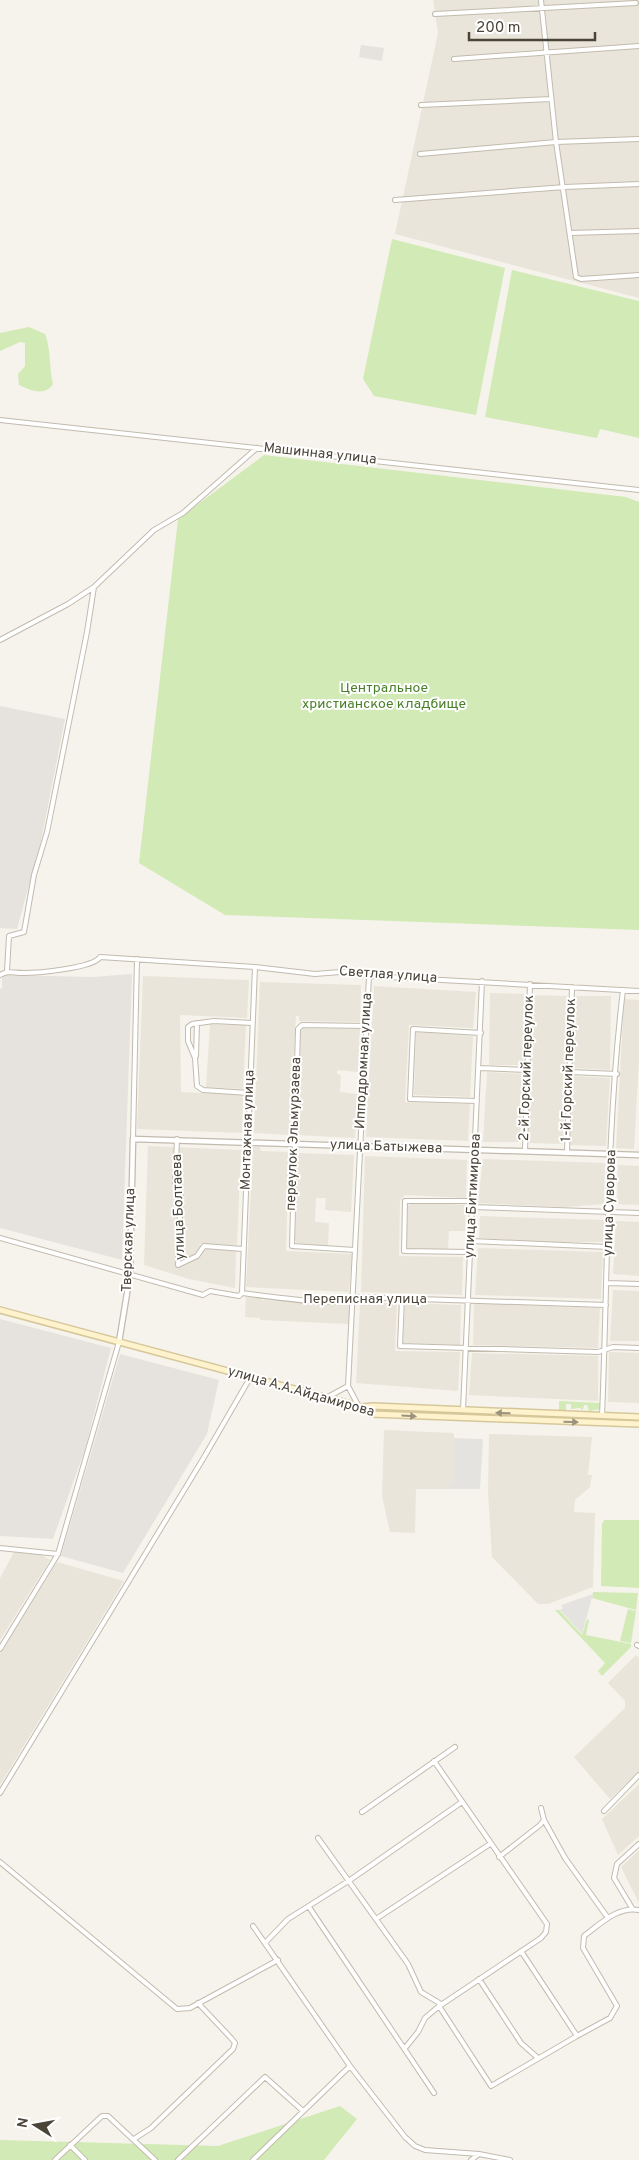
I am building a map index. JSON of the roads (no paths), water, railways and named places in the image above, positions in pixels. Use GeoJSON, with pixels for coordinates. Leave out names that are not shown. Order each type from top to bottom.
{"type":"FeatureCollection","features":[{"type":"Feature","properties":{"kind":"main road","name":"улица А.А.Айдамирова"},"geometry":{"type":"LineString","coordinates":[[0,1310],[360,1407],[371,1414],[639,1424]]}},
{"type":"Feature","properties":{"kind":"main road"},"geometry":{"type":"LineString","coordinates":[[371,1414],[372,1406]]}},
{"type":"Feature","properties":{"kind":"main road","name":"улица А.А.Айдамирова"},"geometry":{"type":"LineString","coordinates":[[360,1407],[639,1417]]}},
{"type":"Feature","properties":{"kind":"street"},"geometry":{"type":"LineString","coordinates":[[541,0],[556,142],[576,277],[582,279],[639,275]]}},
{"type":"Feature","properties":{"kind":"street"},"geometry":{"type":"LineString","coordinates":[[434,14],[636,3]]}},
{"type":"Feature","properties":{"kind":"street"},"geometry":{"type":"LineString","coordinates":[[454,59],[639,46]]}},
{"type":"Feature","properties":{"kind":"street"},"geometry":{"type":"LineString","coordinates":[[421,105],[551,99]]}},
{"type":"Feature","properties":{"kind":"street"},"geometry":{"type":"LineString","coordinates":[[420,154],[556,142],[639,139]]}},
{"type":"Feature","properties":{"kind":"street"},"geometry":{"type":"LineString","coordinates":[[395,200],[564,187],[639,184]]}},
{"type":"Feature","properties":{"kind":"street"},"geometry":{"type":"LineString","coordinates":[[570,233],[639,230]]}},
{"type":"Feature","properties":{"kind":"street","name":"Машинная улица"},"geometry":{"type":"LineString","coordinates":[[0,420],[639,490]]}},
{"type":"Feature","properties":{"kind":"street"},"geometry":{"type":"LineString","coordinates":[[0,640],[68,604],[94,587],[154,530],[183,513],[257,448]]}},
{"type":"Feature","properties":{"kind":"street"},"geometry":{"type":"LineString","coordinates":[[0,975],[7,971],[9,936],[24,932],[34,875],[47,832],[88,632],[94,587]]}},
{"type":"Feature","properties":{"kind":"street","name":"Светлая улица"},"geometry":{"type":"LineString","coordinates":[[7,971],[40,972],[75,967],[92,964],[100,957],[255,967],[315,974],[353,972],[369,976],[482,980],[639,991]]}},
{"type":"Feature","properties":{"kind":"street","name":"Тверская улица"},"geometry":{"type":"LineString","coordinates":[[0,1649],[58,1554],[119,1342],[130,1275],[137,959]]}},
{"type":"Feature","properties":{"kind":"street","name":"Монтажная улица"},"geometry":{"type":"LineString","coordinates":[[242,1293],[255,967]]}},
{"type":"Feature","properties":{"kind":"street","name":"Ипподромная улица"},"geometry":{"type":"LineString","coordinates":[[348,1386],[369,976]]}},
{"type":"Feature","properties":{"kind":"street","name":"улица Битимирова"},"geometry":{"type":"LineString","coordinates":[[463,1411],[482,980]]}},
{"type":"Feature","properties":{"kind":"street","name":"2-й Горский переулок"},"geometry":{"type":"LineString","coordinates":[[525,1151],[530,984]]}},
{"type":"Feature","properties":{"kind":"street","name":"1-й Горский переулок"},"geometry":{"type":"LineString","coordinates":[[567,1153],[572,987]]}},
{"type":"Feature","properties":{"kind":"street","name":"улица Суворова"},"geometry":{"type":"LineString","coordinates":[[602,1416],[611,1154],[617,1074],[618,1029],[624,990]]}},
{"type":"Feature","properties":{"kind":"street"},"geometry":{"type":"LineString","coordinates":[[196,1058],[188,1042],[188,1028],[192,1024],[214,1021],[252,1023]]}},
{"type":"Feature","properties":{"kind":"street"},"geometry":{"type":"LineString","coordinates":[[197,1023],[197,1086],[203,1090],[250,1093]]}},
{"type":"Feature","properties":{"kind":"street","name":"переулок Эльмурзаева"},"geometry":{"type":"LineString","coordinates":[[355,1250],[292,1246],[293,1143],[299,1026],[367,1026]]}},
{"type":"Feature","properties":{"kind":"street"},"geometry":{"type":"LineString","coordinates":[[477,1101],[410,1099],[413,1029],[481,1033]]}},
{"type":"Feature","properties":{"kind":"street"},"geometry":{"type":"LineString","coordinates":[[479,1068],[528,1070]]}},
{"type":"Feature","properties":{"kind":"street"},"geometry":{"type":"LineString","coordinates":[[570,1072],[617,1074]]}},
{"type":"Feature","properties":{"kind":"street","name":"улица Батыжева"},"geometry":{"type":"LineString","coordinates":[[132,1139],[639,1155]]}},
{"type":"Feature","properties":{"kind":"street","name":"улица Болтаева"},"geometry":{"type":"LineString","coordinates":[[177,1139],[175,1183],[181,1193],[178,1265],[197,1256],[204,1246],[243,1248]]}},
{"type":"Feature","properties":{"kind":"street"},"geometry":{"type":"LineString","coordinates":[[470,1252],[404,1251],[405,1201],[472,1201]]}},
{"type":"Feature","properties":{"kind":"street"},"geometry":{"type":"LineString","coordinates":[[472,1206],[639,1213]]}},
{"type":"Feature","properties":{"kind":"street"},"geometry":{"type":"LineString","coordinates":[[0,1238],[130,1275]]}},
{"type":"Feature","properties":{"kind":"street"},"geometry":{"type":"LineString","coordinates":[[471,1240],[608,1247]]}},
{"type":"Feature","properties":{"kind":"street","name":"Переписная улица"},"geometry":{"type":"LineString","coordinates":[[130,1275],[203,1296],[210,1291],[239,1296],[242,1293],[307,1300],[349,1302],[358,1297],[606,1304]]}},
{"type":"Feature","properties":{"kind":"street"},"geometry":{"type":"LineString","coordinates":[[608,1284],[639,1284]]}},
{"type":"Feature","properties":{"kind":"street"},"geometry":{"type":"LineString","coordinates":[[402,1298],[400,1346],[598,1352],[613,1347],[639,1348]]}},
{"type":"Feature","properties":{"kind":"street"},"geometry":{"type":"LineString","coordinates":[[0,1793],[207,1453],[250,1378]]}},
{"type":"Feature","properties":{"kind":"street"},"geometry":{"type":"LineString","coordinates":[[326,1398],[348,1386],[360,1407]]}},
{"type":"Feature","properties":{"kind":"street"},"geometry":{"type":"LineString","coordinates":[[0,1548],[58,1554]]}},
{"type":"Feature","properties":{"kind":"street"},"geometry":{"type":"LineString","coordinates":[[362,1812],[455,1746]]}},
{"type":"Feature","properties":{"kind":"street"},"geometry":{"type":"LineString","coordinates":[[405,2048],[418,2032],[425,2018],[440,2005],[541,1938],[546,1932],[547,1924],[434,1761]]}},
{"type":"Feature","properties":{"kind":"street"},"geometry":{"type":"LineString","coordinates":[[604,1811],[639,1774]]}},
{"type":"Feature","properties":{"kind":"street"},"geometry":{"type":"LineString","coordinates":[[265,1943],[288,1919],[350,1880],[462,1802]]}},
{"type":"Feature","properties":{"kind":"street"},"geometry":{"type":"LineString","coordinates":[[542,1808],[544,1820],[564,1858],[608,1918]]}},
{"type":"Feature","properties":{"kind":"street"},"geometry":{"type":"LineString","coordinates":[[500,1857],[544,1820]]}},
{"type":"Feature","properties":{"kind":"street"},"geometry":{"type":"LineString","coordinates":[[318,1838],[350,1880],[408,1964],[421,1992],[440,2005],[491,2086],[610,2018],[616,2010],[616,2001],[583,1948],[582,1941],[584,1936],[608,1918],[625,1909],[639,1910]]}},
{"type":"Feature","properties":{"kind":"street"},"geometry":{"type":"LineString","coordinates":[[376,1919],[490,1844]]}},
{"type":"Feature","properties":{"kind":"street"},"geometry":{"type":"LineString","coordinates":[[632,1908],[614,1878],[617,1864],[639,1844]]}},
{"type":"Feature","properties":{"kind":"street"},"geometry":{"type":"LineString","coordinates":[[0,1862],[172,2006],[183,2010],[278,1960]]}},
{"type":"Feature","properties":{"kind":"street"},"geometry":{"type":"LineString","coordinates":[[309,1907],[434,2093]]}},
{"type":"Feature","properties":{"kind":"street"},"geometry":{"type":"LineString","coordinates":[[253,1926],[350,2066],[405,2138],[415,2146],[425,2150],[479,2154],[510,2160]]}},
{"type":"Feature","properties":{"kind":"street"},"geometry":{"type":"LineString","coordinates":[[521,1951],[577,2036]]}},
{"type":"Feature","properties":{"kind":"street"},"geometry":{"type":"LineString","coordinates":[[479,1979],[521,2043],[538,2058]]}},
{"type":"Feature","properties":{"kind":"street"},"geometry":{"type":"LineString","coordinates":[[134,2139],[151,2128],[233,2049],[235,2043],[198,2003]]}},
{"type":"Feature","properties":{"kind":"street"},"geometry":{"type":"LineString","coordinates":[[253,2160],[350,2066]]}},
{"type":"Feature","properties":{"kind":"street"},"geometry":{"type":"LineString","coordinates":[[178,2160],[264,2076],[303,2111]]}},
{"type":"Feature","properties":{"kind":"street"},"geometry":{"type":"LineString","coordinates":[[55,2160],[102,2116],[112,2117],[154,2160]]}},
{"type":"Feature","properties":{"kind":"street"},"geometry":{"type":"LineString","coordinates":[[70,2145],[84,2160]]}},
{"type":"Feature","properties":{"kind":"street"},"geometry":{"type":"LineString","coordinates":[[471,2160],[479,2154]]}},
{"type":"Feature","properties":{"kind":"park label","name":"Центральное христианское кладбище"},"geometry":{"type":"Point","coordinates":[384,696]}}]}
